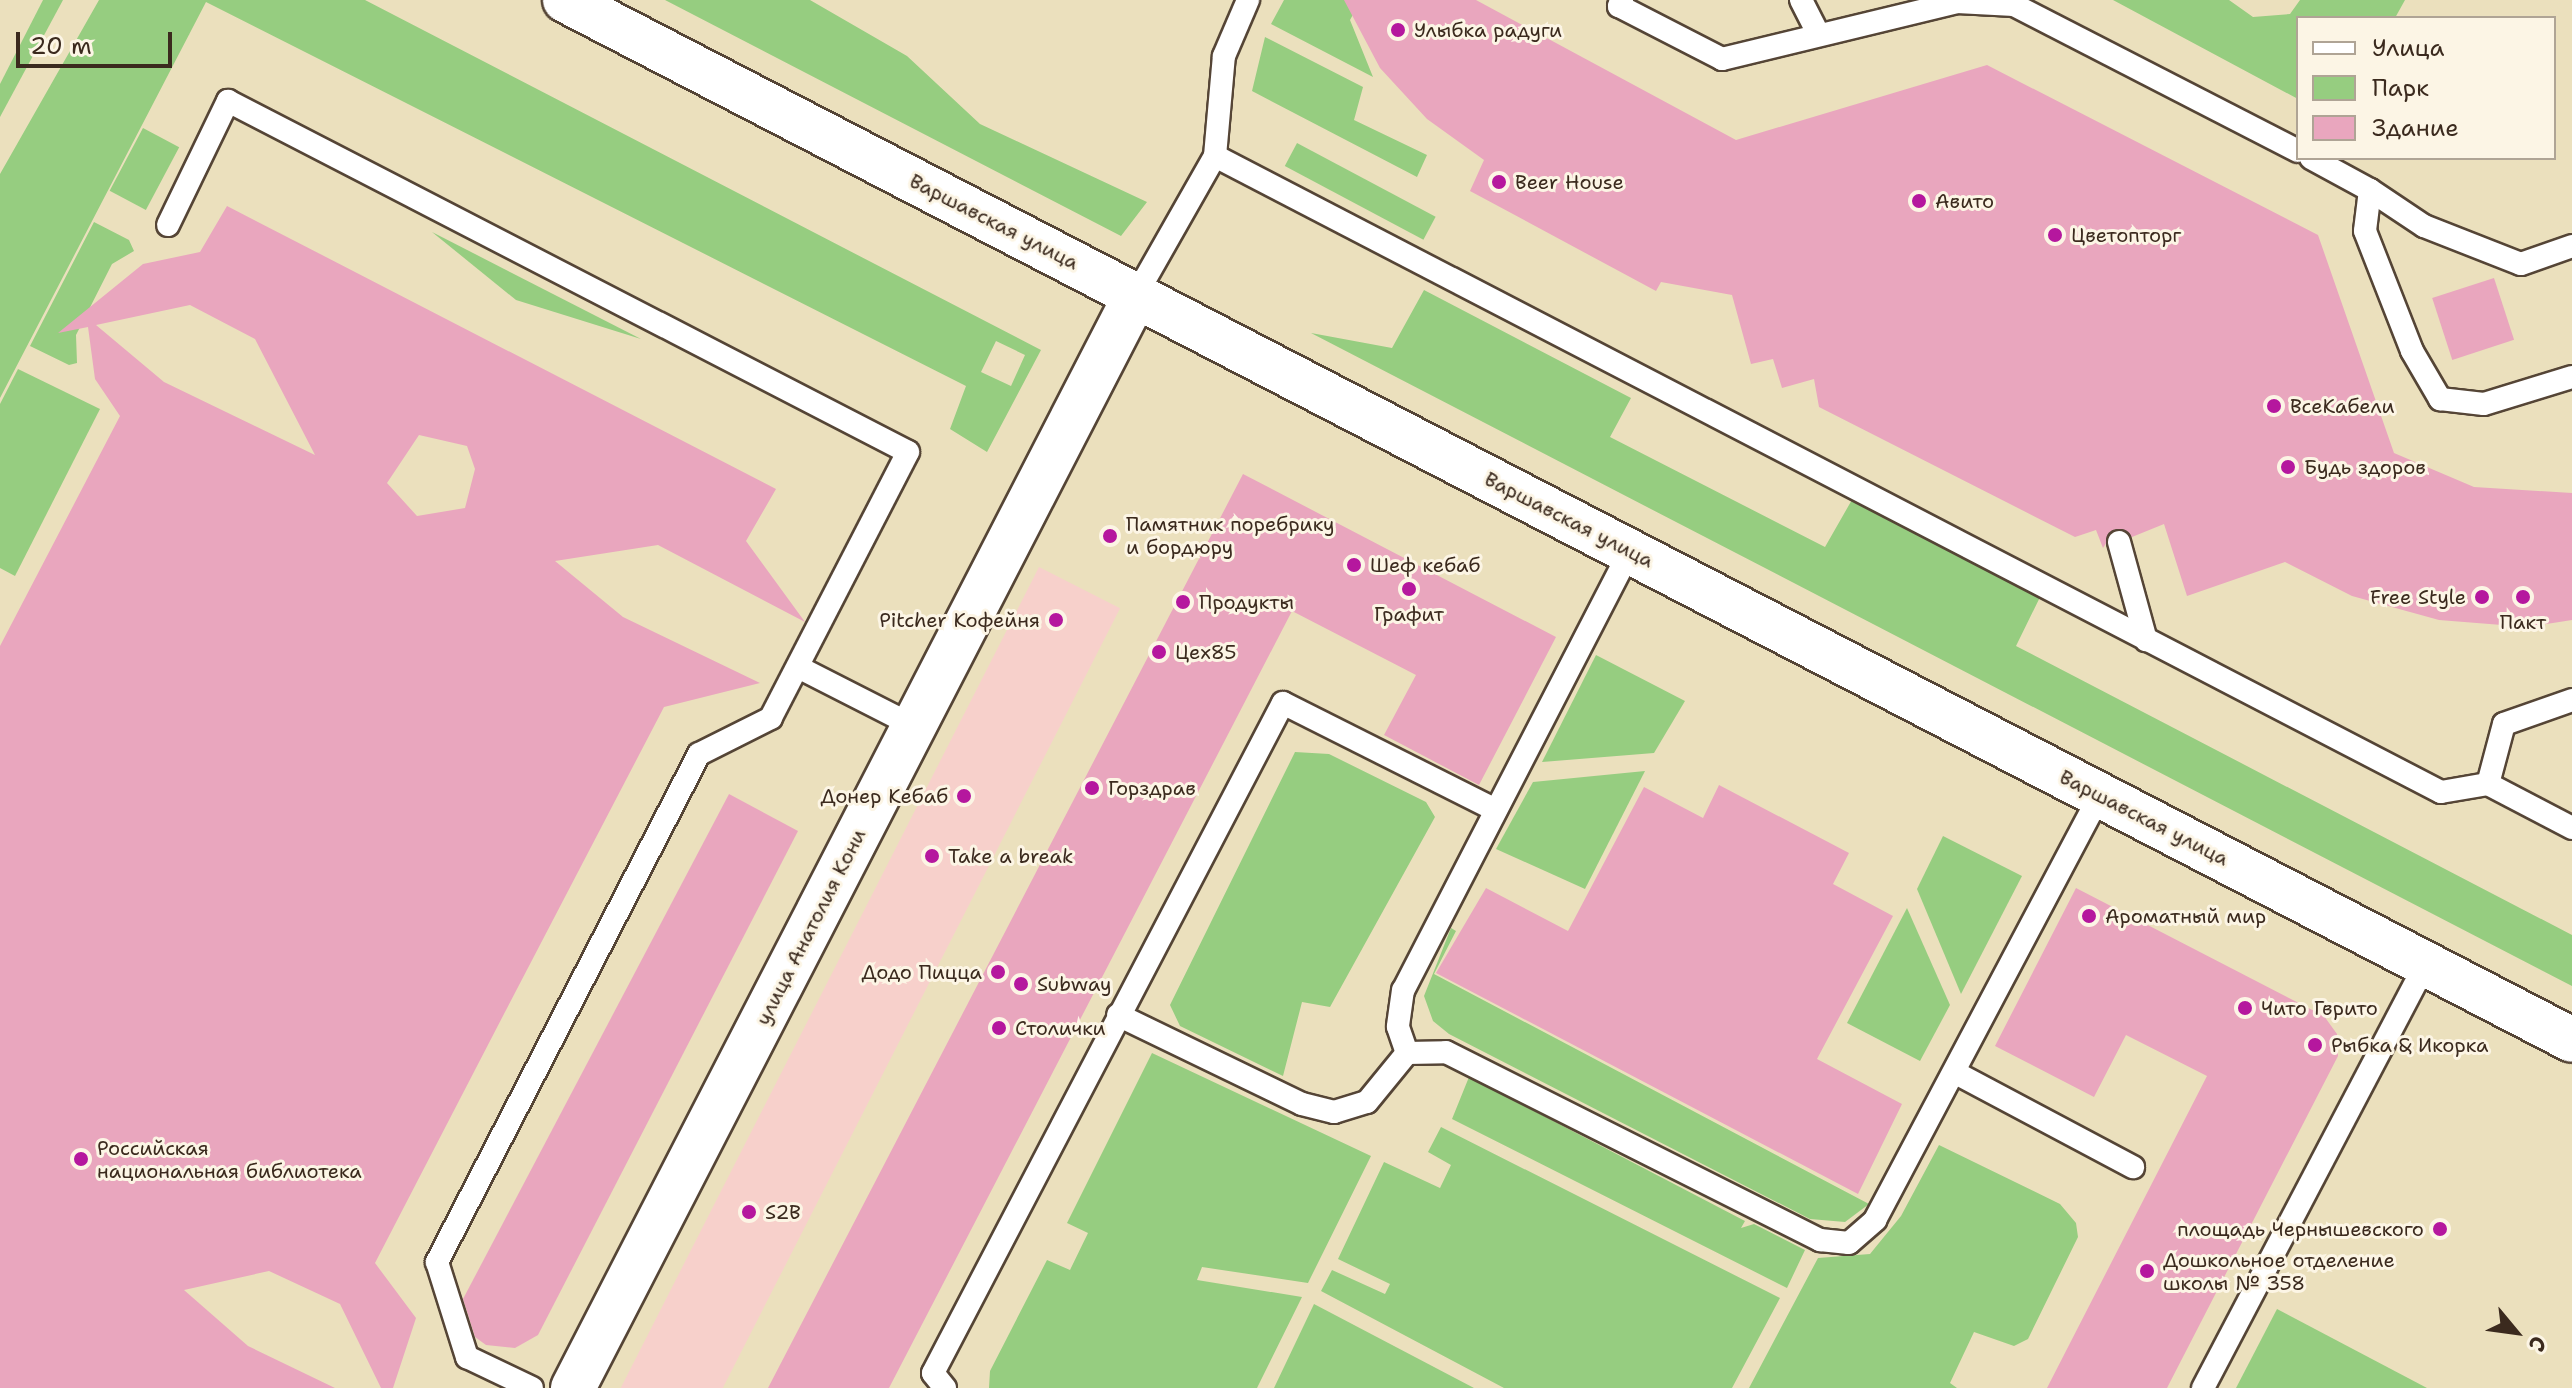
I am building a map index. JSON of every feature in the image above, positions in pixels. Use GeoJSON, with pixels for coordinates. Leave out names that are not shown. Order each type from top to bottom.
{"type":"FeatureCollection","features":[{"type":"Feature","properties":{"kind":"street","name":"Варшавская улица"},"geometry":{"type":"LineString","coordinates":[[565,0],[2572,1040]]}},
{"type":"Feature","properties":{"kind":"street","name":"улица Анатолия Кони"},"geometry":{"type":"LineString","coordinates":[[573,1388],[1136,295]]}},
{"type":"Feature","properties":{"kind":"lane"},"geometry":{"type":"LineString","coordinates":[[1136,295],[1215,156],[1224,56],[1248,0]]}},
{"type":"Feature","properties":{"kind":"lane"},"geometry":{"type":"LineString","coordinates":[[1622,0],[1619,6],[1722,59],[1957,2],[2014,5],[2296,150]]}},
{"type":"Feature","properties":{"kind":"lane"},"geometry":{"type":"LineString","coordinates":[[1801,0],[1819,35]]}},
{"type":"Feature","properties":{"kind":"lane"},"geometry":{"type":"LineString","coordinates":[[168,225],[228,101],[908,452],[771,718],[699,754],[437,1262],[467,1357],[532,1388]]}},
{"type":"Feature","properties":{"kind":"lane"},"geometry":{"type":"LineString","coordinates":[[1215,156],[2441,792],[2488,784],[2572,828]]}},
{"type":"Feature","properties":{"kind":"lane"},"geometry":{"type":"LineString","coordinates":[[2315,160],[2370,190],[2424,226],[2521,264],[2572,246]]}},
{"type":"Feature","properties":{"kind":"lane"},"geometry":{"type":"LineString","coordinates":[[2370,190],[2365,231],[2412,351],[2440,399],[2484,404],[2572,377]]}},
{"type":"Feature","properties":{"kind":"lane"},"geometry":{"type":"LineString","coordinates":[[2119,542],[2146,640]]}},
{"type":"Feature","properties":{"kind":"lane"},"geometry":{"type":"LineString","coordinates":[[1407,1053],[1398,1027],[1403,990],[1630,551]]}},
{"type":"Feature","properties":{"kind":"lane"},"geometry":{"type":"LineString","coordinates":[[798,667],[914,726]]}},
{"type":"Feature","properties":{"kind":"lane"},"geometry":{"type":"LineString","coordinates":[[2488,784],[2504,724],[2572,700]]}},
{"type":"Feature","properties":{"kind":"lane"},"geometry":{"type":"LineString","coordinates":[[945,1388],[933,1373],[1283,703],[1496,810]]}},
{"type":"Feature","properties":{"kind":"lane"},"geometry":{"type":"LineString","coordinates":[[1118,1015],[1302,1104],[1334,1112],[1367,1102],[1407,1053],[1446,1052],[1820,1240],[1849,1243],[1875,1220],[2100,795]]}},
{"type":"Feature","properties":{"kind":"lane"},"geometry":{"type":"LineString","coordinates":[[2203,1388],[2426,964]]}},
{"type":"Feature","properties":{"kind":"lane"},"geometry":{"type":"LineString","coordinates":[[1954,1072],[2133,1167]]}},
{"type":"Feature","properties":{"kind":"shaded area"},"geometry":{"type":"Polygon","coordinates":[[[1039,567],[1120,608],[723,1388],[621,1388],[1039,567]]]}},
{"type":"Feature","properties":{"kind":"green space"},"geometry":{"type":"Polygon","coordinates":[[[43,0],[63,0],[0,117],[0,84],[43,0]]]}},
{"type":"Feature","properties":{"kind":"green space"},"geometry":{"type":"Polygon","coordinates":[[[99,0],[365,0],[1041,350],[987,452],[950,429],[966,386],[206,2],[0,398],[0,174],[99,0]],[[996,341],[981,372],[1011,386],[1025,355],[996,341]]]}},
{"type":"Feature","properties":{"kind":"green space"},"geometry":{"type":"Polygon","coordinates":[[[665,0],[810,0],[907,56],[980,124],[1147,202],[1121,236],[665,0]]]}},
{"type":"Feature","properties":{"kind":"green space"},"geometry":{"type":"Polygon","coordinates":[[[1284,0],[1361,0],[1350,20],[1373,77],[1271,24],[1284,0]]]}},
{"type":"Feature","properties":{"kind":"green space"},"geometry":{"type":"Polygon","coordinates":[[[2113,0],[2229,0],[2253,17],[2290,14],[2300,0],[2405,0],[2396,16],[2296,16],[2296,98],[2113,0]]]}},
{"type":"Feature","properties":{"kind":"green space"},"geometry":{"type":"Polygon","coordinates":[[[1265,37],[1363,87],[1354,120],[1427,155],[1417,177],[1252,91],[1265,37]]]}},
{"type":"Feature","properties":{"kind":"green space"},"geometry":{"type":"Polygon","coordinates":[[[143,128],[179,147],[146,210],[110,191],[143,128]]]}},
{"type":"Feature","properties":{"kind":"green space"},"geometry":{"type":"Polygon","coordinates":[[[1297,143],[1436,217],[1423,240],[1285,166],[1297,143]]]}},
{"type":"Feature","properties":{"kind":"green space"},"geometry":{"type":"Polygon","coordinates":[[[94,222],[129,240],[134,251],[112,264],[76,335],[77,363],[69,365],[30,346],[94,222]]]}},
{"type":"Feature","properties":{"kind":"green space"},"geometry":{"type":"Polygon","coordinates":[[[432,232],[641,339],[516,300],[432,232]]]}},
{"type":"Feature","properties":{"kind":"green space"},"geometry":{"type":"Polygon","coordinates":[[[1424,290],[1631,398],[1610,437],[1825,547],[1857,491],[2044,589],[2016,646],[2572,935],[2572,986],[1311,333],[1392,348],[1424,290]]]}},
{"type":"Feature","properties":{"kind":"green space"},"geometry":{"type":"Polygon","coordinates":[[[18,369],[100,409],[15,576],[0,568],[0,404],[18,369]]]}},
{"type":"Feature","properties":{"kind":"green space"},"geometry":{"type":"Polygon","coordinates":[[[1596,655],[1685,701],[1654,753],[1542,762],[1596,655]]]}},
{"type":"Feature","properties":{"kind":"green space"},"geometry":{"type":"Polygon","coordinates":[[[1295,752],[1329,754],[1426,802],[1435,817],[1330,1007],[1302,1002],[1283,1076],[1180,1026],[1170,1005],[1295,752]]]}},
{"type":"Feature","properties":{"kind":"green space"},"geometry":{"type":"Polygon","coordinates":[[[1645,771],[1585,889],[1496,849],[1533,782],[1645,771]]]}},
{"type":"Feature","properties":{"kind":"green space"},"geometry":{"type":"Polygon","coordinates":[[[1943,836],[2022,876],[1961,994],[1917,889],[1943,836]]]}},
{"type":"Feature","properties":{"kind":"green space"},"geometry":{"type":"Polygon","coordinates":[[[1907,908],[1950,1005],[1920,1061],[1847,1023],[1907,908]]]}},
{"type":"Feature","properties":{"kind":"green space"},"geometry":{"type":"Polygon","coordinates":[[[1451,928],[1456,931],[1434,974],[1869,1204],[1845,1222],[1810,1219],[1449,1034],[1433,1021],[1424,996],[1451,928]]]}},
{"type":"Feature","properties":{"kind":"green space"},"geometry":{"type":"Polygon","coordinates":[[[1152,1053],[1371,1156],[1308,1283],[1202,1267],[1197,1280],[1302,1297],[1257,1388],[989,1388],[990,1371],[1047,1260],[1070,1270],[1088,1233],[1067,1223],[1152,1053]]]}},
{"type":"Feature","properties":{"kind":"green space"},"geometry":{"type":"Polygon","coordinates":[[[1469,1077],[1745,1221],[1741,1228],[1754,1224],[1805,1250],[1787,1288],[1452,1119],[1469,1077]]]}},
{"type":"Feature","properties":{"kind":"green space"},"geometry":{"type":"Polygon","coordinates":[[[1441,1127],[1780,1298],[1732,1388],[1504,1388],[1321,1291],[1332,1270],[1385,1294],[1390,1284],[1338,1259],[1384,1162],[1440,1188],[1451,1165],[1428,1152],[1441,1127]]]}},
{"type":"Feature","properties":{"kind":"green space"},"geometry":{"type":"Polygon","coordinates":[[[1939,1145],[2060,1204],[2076,1223],[2078,1237],[2028,1339],[2014,1346],[1974,1332],[1950,1383],[1957,1388],[1749,1388],[1818,1258],[1870,1254],[1901,1216],[1939,1145]]]}},
{"type":"Feature","properties":{"kind":"green space"},"geometry":{"type":"Polygon","coordinates":[[[1314,1304],[1474,1388],[1274,1388],[1314,1304]]]}},
{"type":"Feature","properties":{"kind":"green space"},"geometry":{"type":"Polygon","coordinates":[[[2277,1309],[2427,1388],[2236,1388],[2277,1309]]]}},
{"type":"Feature","properties":{"kind":"building"},"geometry":{"type":"Polygon","coordinates":[[[1344,0],[1476,0],[1736,140],[1987,65],[2318,235],[2394,453],[2474,487],[2572,493],[2572,620],[2527,627],[2439,620],[2352,596],[2285,562],[2187,596],[2164,524],[2132,537],[2115,529],[2103,548],[2096,530],[2075,537],[1819,407],[1814,379],[1782,388],[1773,359],[1751,364],[1732,295],[1661,282],[1656,291],[1470,191],[1484,160],[1427,119],[1380,68],[1344,0]]]}},
{"type":"Feature","properties":{"kind":"building"},"geometry":{"type":"Polygon","coordinates":[[[227,206],[776,489],[746,541],[805,622],[658,545],[555,561],[623,617],[760,683],[664,707],[505,1012],[375,1263],[416,1318],[393,1388],[381,1388],[340,1304],[269,1271],[184,1290],[248,1346],[335,1388],[0,1388],[0,646],[120,416],[95,379],[88,327],[58,333],[143,264],[200,252],[227,206]],[[190,305],[96,325],[164,382],[315,455],[255,339],[190,305]],[[419,435],[387,483],[417,516],[465,508],[475,469],[467,446],[419,435]]]}},
{"type":"Feature","properties":{"kind":"building"},"geometry":{"type":"Polygon","coordinates":[[[2494,278],[2514,340],[2452,360],[2432,298],[2494,278]]]}},
{"type":"Feature","properties":{"kind":"building"},"geometry":{"type":"Polygon","coordinates":[[[1243,474],[1556,637],[1479,785],[1384,735],[1416,675],[1292,611],[889,1388],[768,1388],[1243,474]]]}},
{"type":"Feature","properties":{"kind":"building"},"geometry":{"type":"Polygon","coordinates":[[[1719,785],[1849,853],[1833,884],[1893,916],[1817,1059],[1902,1104],[1858,1194],[1436,973],[1486,888],[1568,931],[1644,787],[1703,818],[1719,785]]]}},
{"type":"Feature","properties":{"kind":"building"},"geometry":{"type":"Polygon","coordinates":[[[729,794],[798,831],[538,1335],[515,1348],[486,1345],[475,1337],[463,1299],[729,794]]]}},
{"type":"Feature","properties":{"kind":"building"},"geometry":{"type":"Polygon","coordinates":[[[2076,888],[2324,1016],[2337,1034],[2338,1056],[2167,1388],[2047,1388],[2207,1076],[2126,1035],[2094,1097],[1995,1046],[2076,888]]]}},
{"type":"Feature","properties":{"kind":"place","name":"Улыбка радуги"},"geometry":{"type":"Point","coordinates":[1398,30]}},
{"type":"Feature","properties":{"kind":"place","name":"Beer House"},"geometry":{"type":"Point","coordinates":[1499,182]}},
{"type":"Feature","properties":{"kind":"place","name":"Авито"},"geometry":{"type":"Point","coordinates":[1919,201]}},
{"type":"Feature","properties":{"kind":"place","name":"Цветопторг"},"geometry":{"type":"Point","coordinates":[2055,235]}},
{"type":"Feature","properties":{"kind":"place","name":"ВсеКабели"},"geometry":{"type":"Point","coordinates":[2274,406]}},
{"type":"Feature","properties":{"kind":"place","name":"Будь здоров"},"geometry":{"type":"Point","coordinates":[2288,467]}},
{"type":"Feature","properties":{"kind":"place","name":"Памятник поребрику и бордюру"},"geometry":{"type":"Point","coordinates":[1110,536]}},
{"type":"Feature","properties":{"kind":"place","name":"Шеф кебаб"},"geometry":{"type":"Point","coordinates":[1354,565]}},
{"type":"Feature","properties":{"kind":"place","name":"Графит"},"geometry":{"type":"Point","coordinates":[1409,589]}},
{"type":"Feature","properties":{"kind":"place","name":"Free Style"},"geometry":{"type":"Point","coordinates":[2482,597]}},
{"type":"Feature","properties":{"kind":"place","name":"Пакт"},"geometry":{"type":"Point","coordinates":[2523,597]}},
{"type":"Feature","properties":{"kind":"place","name":"Продукты"},"geometry":{"type":"Point","coordinates":[1183,602]}},
{"type":"Feature","properties":{"kind":"place","name":"Pitcher Кофейня"},"geometry":{"type":"Point","coordinates":[1056,620]}},
{"type":"Feature","properties":{"kind":"place","name":"Цех85"},"geometry":{"type":"Point","coordinates":[1159,652]}},
{"type":"Feature","properties":{"kind":"place","name":"Горздрав"},"geometry":{"type":"Point","coordinates":[1092,788]}},
{"type":"Feature","properties":{"kind":"place","name":"Донер Кебаб"},"geometry":{"type":"Point","coordinates":[964,796]}},
{"type":"Feature","properties":{"kind":"place","name":"Take a break"},"geometry":{"type":"Point","coordinates":[932,856]}},
{"type":"Feature","properties":{"kind":"place","name":"Ароматный мир"},"geometry":{"type":"Point","coordinates":[2089,916]}},
{"type":"Feature","properties":{"kind":"place","name":"Додо Пицца"},"geometry":{"type":"Point","coordinates":[998,972]}},
{"type":"Feature","properties":{"kind":"place","name":"Subway"},"geometry":{"type":"Point","coordinates":[1021,984]}},
{"type":"Feature","properties":{"kind":"place","name":"Чито Гврито"},"geometry":{"type":"Point","coordinates":[2245,1008]}},
{"type":"Feature","properties":{"kind":"place","name":"Столички"},"geometry":{"type":"Point","coordinates":[999,1028]}},
{"type":"Feature","properties":{"kind":"place","name":"Рыбка & Икорка"},"geometry":{"type":"Point","coordinates":[2315,1045]}},
{"type":"Feature","properties":{"kind":"place","name":"Российская национальная библиотека"},"geometry":{"type":"Point","coordinates":[81,1159]}},
{"type":"Feature","properties":{"kind":"place","name":"S2B"},"geometry":{"type":"Point","coordinates":[749,1212]}},
{"type":"Feature","properties":{"kind":"place","name":"площадь Чернышевского"},"geometry":{"type":"Point","coordinates":[2440,1229]}},
{"type":"Feature","properties":{"kind":"place","name":"Дошкольное отделение школы № 358"},"geometry":{"type":"Point","coordinates":[2147,1271]}}]}
